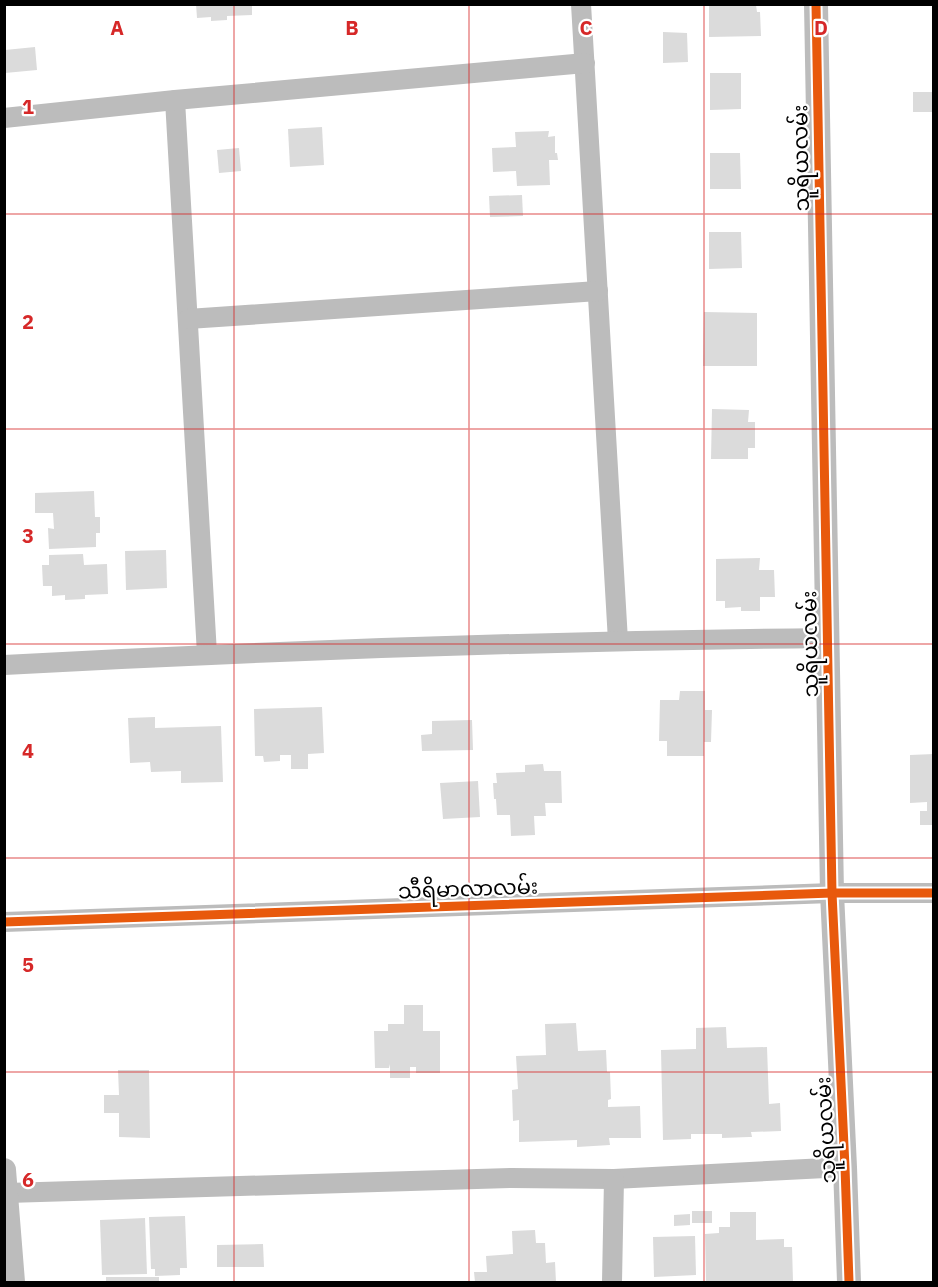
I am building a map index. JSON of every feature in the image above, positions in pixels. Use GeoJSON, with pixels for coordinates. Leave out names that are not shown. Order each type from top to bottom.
{"type":"FeatureCollection","features":[{"type":"Feature","properties":{"kind":"street"},"geometry":{"type":"LineString","coordinates":[[581,4],[618,640]]}},
{"type":"Feature","properties":{"kind":"street","name":"သူရိယလမ်း"},"geometry":{"type":"LineString","coordinates":[[816,4],[832,893],[849,1282]]}},
{"type":"Feature","properties":{"kind":"street"},"geometry":{"type":"LineString","coordinates":[[4,118],[175,100],[585,63]]}},
{"type":"Feature","properties":{"kind":"street"},"geometry":{"type":"LineString","coordinates":[[175,100],[207,654]]}},
{"type":"Feature","properties":{"kind":"street"},"geometry":{"type":"LineString","coordinates":[[188,319],[598,291]]}},
{"type":"Feature","properties":{"kind":"street"},"geometry":{"type":"LineString","coordinates":[[4,665],[207,654],[618,640],[826,638]]}},
{"type":"Feature","properties":{"kind":"street","name":"သီရိမာလာလမ်း"},"geometry":{"type":"LineString","coordinates":[[4,922],[832,893],[933,893]]}},
{"type":"Feature","properties":{"kind":"street"},"geometry":{"type":"LineString","coordinates":[[13,1282],[6,1182],[614,1179],[845,1167]]}},
{"type":"Feature","properties":{"kind":"street"},"geometry":{"type":"LineString","coordinates":[[612,1282],[614,1179]]}},
{"type":"Feature","properties":{"kind":"building"},"geometry":{"type":"Polygon","coordinates":[[[196,4],[252,4],[252,15],[227,16],[227,20],[211,21],[211,17],[197,18],[196,4]]]}},
{"type":"Feature","properties":{"kind":"building"},"geometry":{"type":"Polygon","coordinates":[[[709,4],[756,5],[757,12],[760,12],[761,36],[709,37],[709,4]]]}},
{"type":"Feature","properties":{"kind":"building"},"geometry":{"type":"Polygon","coordinates":[[[663,32],[687,33],[688,62],[663,63],[663,32]]]}},
{"type":"Feature","properties":{"kind":"building"},"geometry":{"type":"Polygon","coordinates":[[[35,47],[37,70],[5,73],[5,50],[35,47]]]}},
{"type":"Feature","properties":{"kind":"building"},"geometry":{"type":"Polygon","coordinates":[[[710,73],[741,73],[741,109],[710,110],[710,73]]]}},
{"type":"Feature","properties":{"kind":"building"},"geometry":{"type":"Polygon","coordinates":[[[913,92],[934,92],[934,112],[913,112],[913,92]]]}},
{"type":"Feature","properties":{"kind":"building"},"geometry":{"type":"Polygon","coordinates":[[[322,127],[324,165],[290,167],[288,129],[322,127]]]}},
{"type":"Feature","properties":{"kind":"building"},"geometry":{"type":"Polygon","coordinates":[[[549,131],[548,137],[555,136],[555,153],[557,153],[558,160],[549,160],[550,185],[517,186],[516,171],[493,172],[492,148],[516,147],[515,132],[549,131]]]}},
{"type":"Feature","properties":{"kind":"building"},"geometry":{"type":"Polygon","coordinates":[[[239,148],[241,171],[219,173],[217,150],[239,148]]]}},
{"type":"Feature","properties":{"kind":"building"},"geometry":{"type":"Polygon","coordinates":[[[710,153],[740,153],[741,189],[710,189],[710,153]]]}},
{"type":"Feature","properties":{"kind":"building"},"geometry":{"type":"Polygon","coordinates":[[[522,195],[523,216],[490,217],[489,196],[522,195]]]}},
{"type":"Feature","properties":{"kind":"building"},"geometry":{"type":"Polygon","coordinates":[[[709,232],[741,232],[742,268],[709,269],[709,232]]]}},
{"type":"Feature","properties":{"kind":"building"},"geometry":{"type":"Polygon","coordinates":[[[704,312],[757,313],[757,366],[703,366],[704,312]]]}},
{"type":"Feature","properties":{"kind":"building"},"geometry":{"type":"Polygon","coordinates":[[[712,409],[749,410],[748,422],[755,422],[755,448],[748,448],[748,459],[711,459],[712,409]]]}},
{"type":"Feature","properties":{"kind":"building"},"geometry":{"type":"Polygon","coordinates":[[[94,491],[95,517],[100,517],[100,533],[96,533],[96,547],[49,549],[48,528],[54,529],[53,513],[35,513],[35,493],[94,491]]]}},
{"type":"Feature","properties":{"kind":"building"},"geometry":{"type":"Polygon","coordinates":[[[166,550],[167,588],[126,590],[125,551],[166,550]]]}},
{"type":"Feature","properties":{"kind":"building"},"geometry":{"type":"Polygon","coordinates":[[[83,554],[84,565],[107,564],[108,594],[85,595],[85,599],[65,600],[65,595],[52,596],[52,586],[43,586],[42,565],[49,565],[49,555],[83,554]]]}},
{"type":"Feature","properties":{"kind":"building"},"geometry":{"type":"Polygon","coordinates":[[[760,558],[759,570],[774,570],[775,597],[760,597],[760,611],[741,611],[741,607],[725,608],[725,601],[716,601],[716,559],[760,558]]]}},
{"type":"Feature","properties":{"kind":"building"},"geometry":{"type":"Polygon","coordinates":[[[680,691],[705,691],[705,710],[712,710],[711,742],[704,742],[704,756],[667,756],[667,741],[659,741],[660,700],[679,700],[680,691]]]}},
{"type":"Feature","properties":{"kind":"building"},"geometry":{"type":"Polygon","coordinates":[[[322,707],[324,753],[308,754],[308,769],[291,769],[291,755],[280,755],[280,761],[264,762],[263,756],[255,756],[254,709],[322,707]]]}},
{"type":"Feature","properties":{"kind":"building"},"geometry":{"type":"Polygon","coordinates":[[[155,717],[155,728],[221,726],[223,782],[181,783],[181,771],[151,772],[150,762],[130,763],[128,718],[155,717]]]}},
{"type":"Feature","properties":{"kind":"building"},"geometry":{"type":"Polygon","coordinates":[[[472,720],[473,750],[422,751],[421,735],[432,734],[432,721],[472,720]]]}},
{"type":"Feature","properties":{"kind":"building"},"geometry":{"type":"Polygon","coordinates":[[[934,754],[934,825],[920,825],[920,811],[927,811],[927,802],[910,803],[910,755],[934,754]]]}},
{"type":"Feature","properties":{"kind":"building"},"geometry":{"type":"Polygon","coordinates":[[[543,764],[544,771],[561,771],[562,803],[545,803],[546,816],[534,816],[535,835],[511,836],[510,815],[497,815],[493,783],[497,783],[496,773],[525,772],[525,765],[543,764]]]}},
{"type":"Feature","properties":{"kind":"building"},"geometry":{"type":"Polygon","coordinates":[[[478,781],[480,817],[443,819],[440,783],[478,781]]]}},
{"type":"Feature","properties":{"kind":"building"},"geometry":{"type":"Polygon","coordinates":[[[404,1005],[423,1005],[423,1031],[440,1031],[440,1073],[416,1073],[416,1067],[410,1067],[410,1078],[390,1078],[390,1064],[389,1068],[375,1068],[374,1031],[388,1031],[388,1024],[404,1024],[404,1005]]]}},
{"type":"Feature","properties":{"kind":"building"},"geometry":{"type":"Polygon","coordinates":[[[576,1023],[578,1051],[606,1050],[611,1099],[608,1100],[608,1107],[640,1106],[641,1138],[609,1138],[610,1145],[577,1147],[577,1140],[519,1142],[519,1120],[513,1121],[512,1090],[518,1089],[516,1056],[546,1055],[545,1024],[576,1023]]]}},
{"type":"Feature","properties":{"kind":"building"},"geometry":{"type":"Polygon","coordinates":[[[726,1027],[727,1048],[767,1047],[769,1104],[780,1103],[781,1131],[751,1132],[752,1137],[722,1138],[722,1134],[691,1134],[691,1139],[663,1140],[661,1050],[696,1049],[696,1028],[726,1027]]]}},
{"type":"Feature","properties":{"kind":"building"},"geometry":{"type":"Polygon","coordinates":[[[118,1070],[149,1070],[150,1138],[119,1137],[119,1113],[104,1113],[104,1095],[119,1095],[118,1070]]]}},
{"type":"Feature","properties":{"kind":"building"},"geometry":{"type":"Polygon","coordinates":[[[692,1211],[712,1211],[712,1223],[692,1223],[692,1211]]]}},
{"type":"Feature","properties":{"kind":"building"},"geometry":{"type":"Polygon","coordinates":[[[730,1212],[756,1212],[756,1240],[784,1239],[784,1247],[792,1247],[793,1282],[706,1282],[705,1234],[719,1233],[719,1227],[730,1227],[730,1212]]]}},
{"type":"Feature","properties":{"kind":"building"},"geometry":{"type":"Polygon","coordinates":[[[690,1214],[690,1225],[674,1226],[674,1215],[690,1214]]]}},
{"type":"Feature","properties":{"kind":"building"},"geometry":{"type":"Polygon","coordinates":[[[185,1216],[187,1268],[180,1268],[180,1275],[155,1276],[155,1269],[151,1269],[149,1217],[185,1216]]]}},
{"type":"Feature","properties":{"kind":"building"},"geometry":{"type":"Polygon","coordinates":[[[145,1218],[147,1274],[102,1275],[100,1220],[145,1218]]]}},
{"type":"Feature","properties":{"kind":"building"},"geometry":{"type":"Polygon","coordinates":[[[535,1230],[536,1243],[545,1243],[546,1263],[555,1262],[556,1282],[475,1282],[474,1272],[487,1272],[486,1256],[513,1254],[512,1231],[535,1230]]]}},
{"type":"Feature","properties":{"kind":"building"},"geometry":{"type":"Polygon","coordinates":[[[695,1236],[696,1275],[654,1277],[653,1237],[695,1236]]]}},
{"type":"Feature","properties":{"kind":"building"},"geometry":{"type":"Polygon","coordinates":[[[263,1244],[264,1267],[217,1267],[217,1245],[263,1244]]]}},
{"type":"Feature","properties":{"kind":"building"},"geometry":{"type":"Polygon","coordinates":[[[106,1277],[159,1277],[159,1282],[106,1282],[106,1277]]]}},
{"type":"Feature","properties":{"kind":"cycle path"},"geometry":{"type":"LineString","coordinates":[[816,4],[832,893],[849,1282]]}},
{"type":"Feature","properties":{"kind":"cycle path"},"geometry":{"type":"LineString","coordinates":[[4,922],[832,893],[934,893]]}}]}
